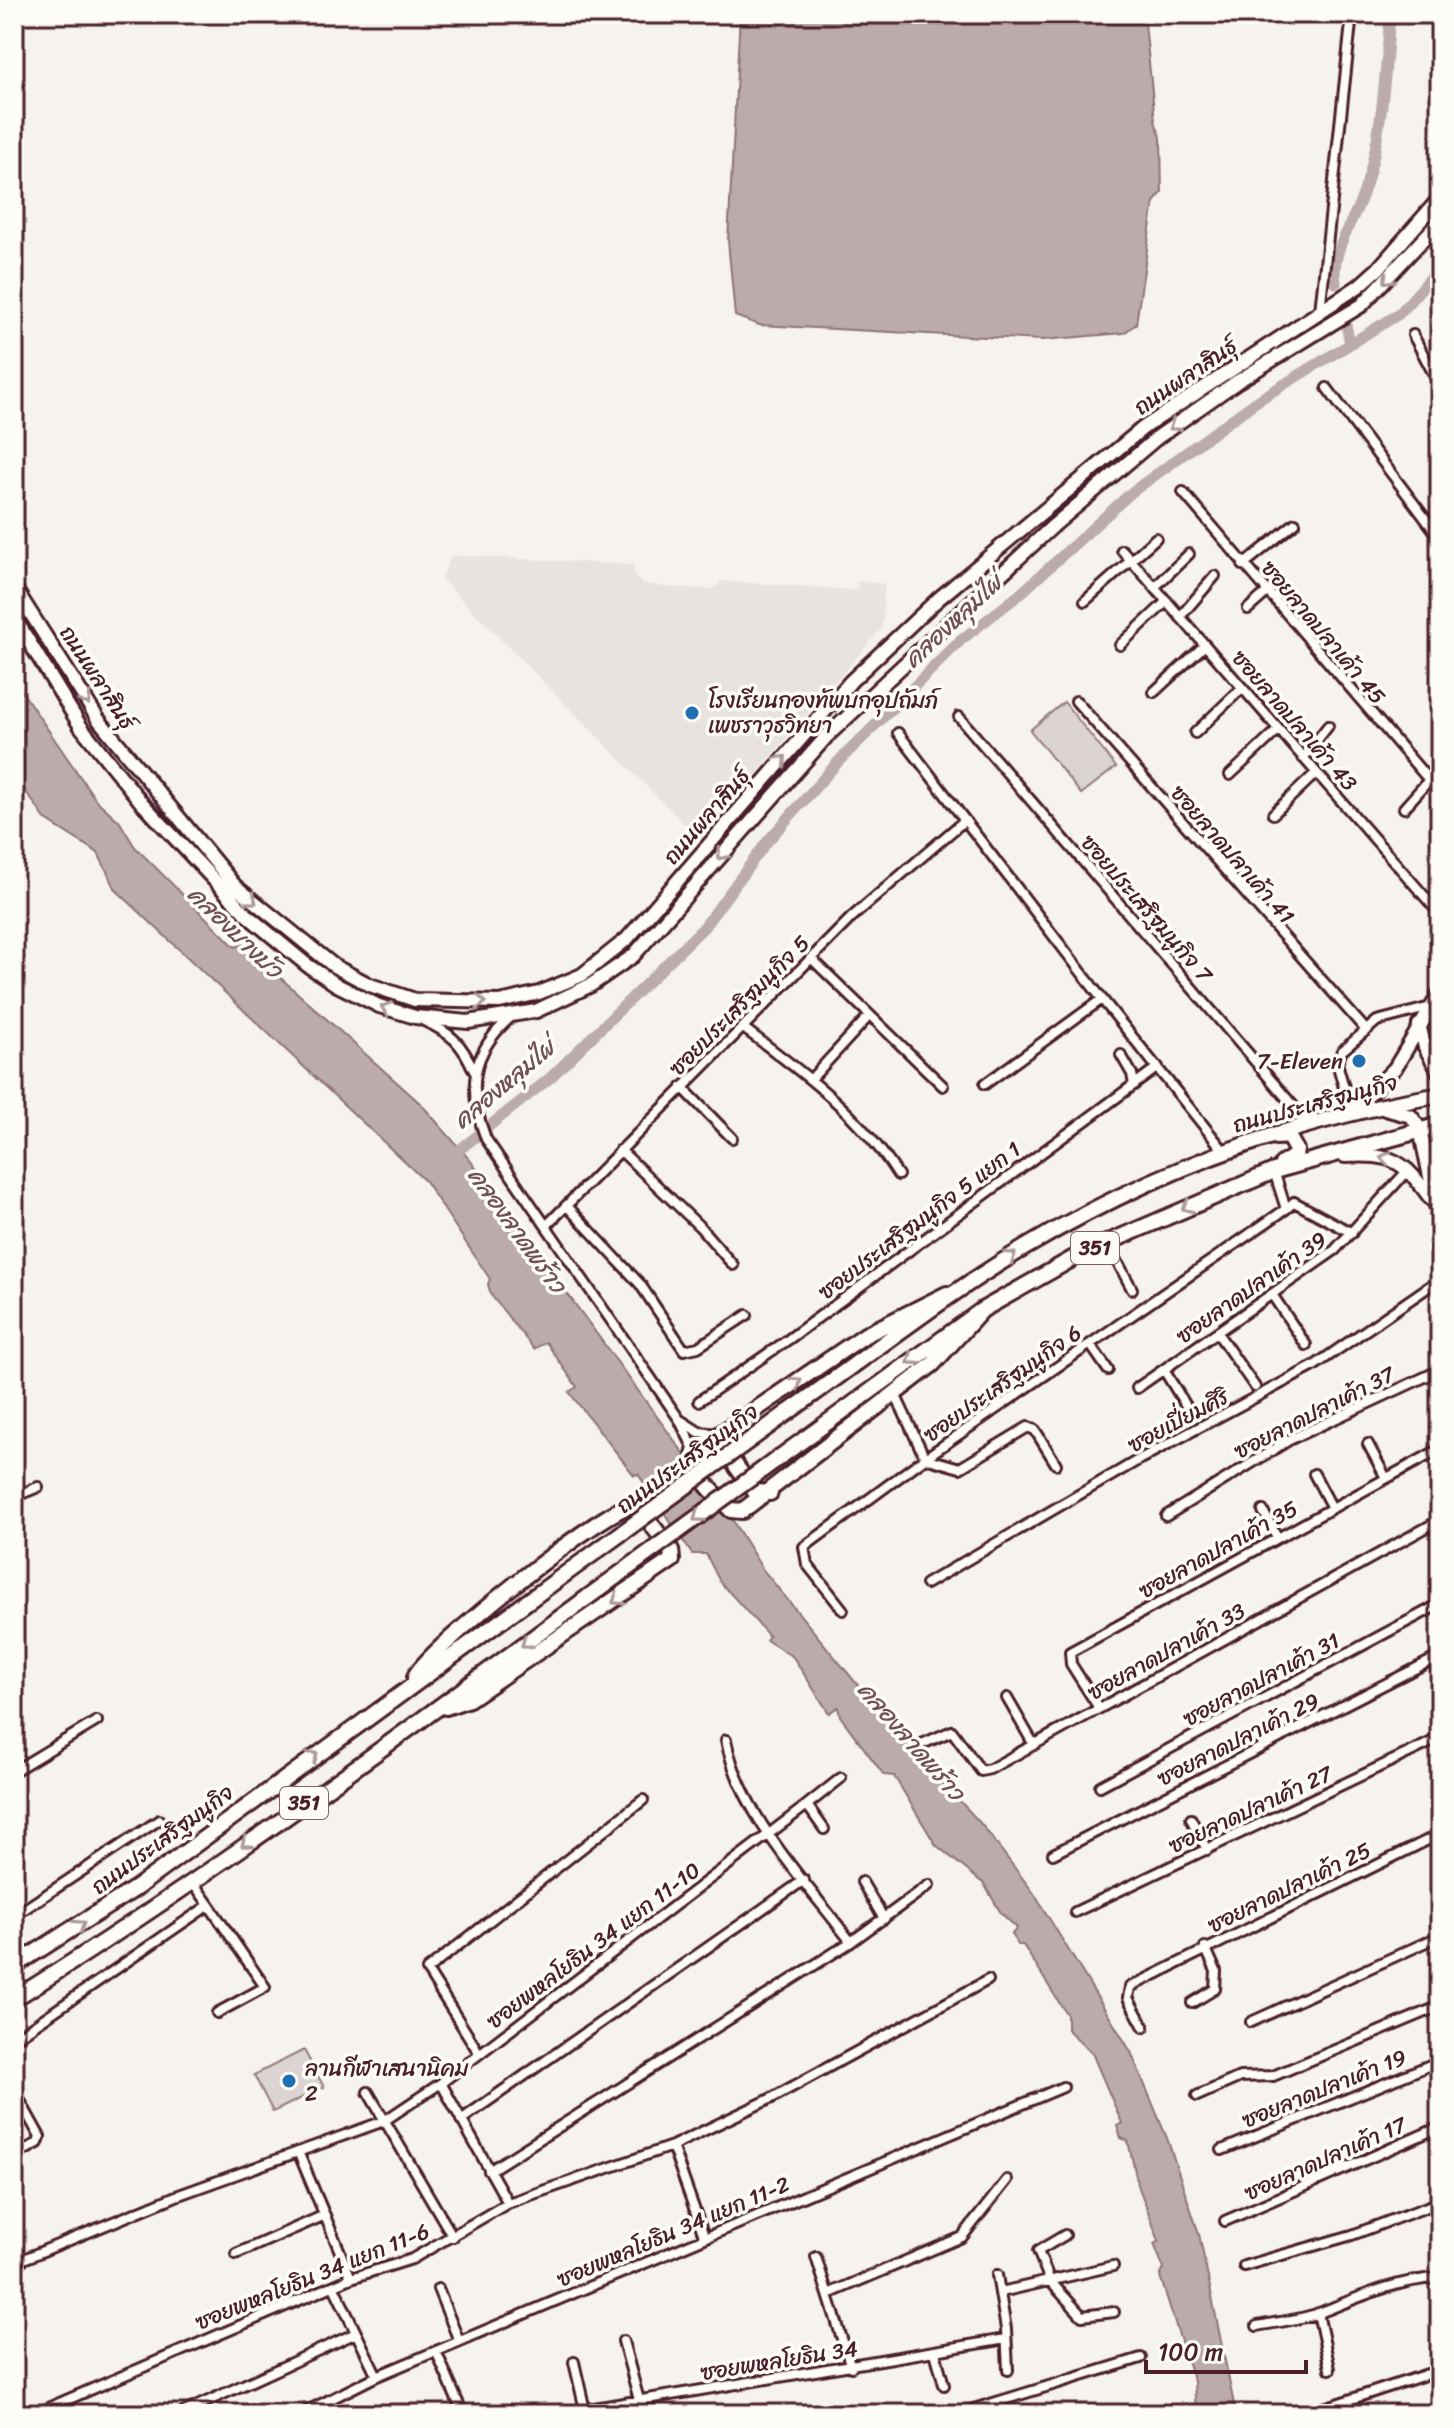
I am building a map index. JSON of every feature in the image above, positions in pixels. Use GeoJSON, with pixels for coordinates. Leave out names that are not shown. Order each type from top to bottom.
{"type":"FeatureCollection","features":[{"type":"Feature","properties":{"kind":"main road","name":"ถนนผลาสินธุ์"},"geometry":{"type":"LineString","coordinates":[[14,587],[98,719],[235,886],[334,966],[370,985],[415,1000],[500,1002],[539,993],[582,975],[627,939],[851,681],[937,600],[1143,428],[1320,312],[1378,269],[1440,198]]}},
{"type":"Feature","properties":{"kind":"main road","name":"ถนนผลาสินธุ์"},"geometry":{"type":"LineString","coordinates":[[14,617],[81,727],[141,802],[248,916],[337,985],[379,1006],[415,1017],[468,1022],[536,1011],[591,985],[633,956],[827,736],[953,615],[1158,437],[1238,381],[1362,305],[1440,221]]}},
{"type":"Feature","properties":{"kind":"main road"},"geometry":{"type":"LineString","coordinates":[[1359,1110],[1395,1068],[1440,993]]}},
{"type":"Feature","properties":{"kind":"main road"},"geometry":{"type":"LineString","coordinates":[[1419,1025],[1425,1047],[1440,1074]]}},
{"type":"Feature","properties":{"kind":"main road","name":"ถนนประเสริฐมนูกิจ"},"geometry":{"type":"LineString","coordinates":[[14,1966],[136,1888],[413,1682],[966,1287],[1099,1206],[1228,1149],[1359,1110],[1440,1095]]}},
{"type":"Feature","properties":{"kind":"main road"},"geometry":{"type":"LineString","coordinates":[[1359,1110],[1403,1111],[1411,1116],[1420,1129],[1440,1224]]}},
{"type":"Feature","properties":{"kind":"main road","name":"351"},"geometry":{"type":"LineString","coordinates":[[14,1999],[435,1711],[982,1310],[1107,1242],[1236,1186],[1313,1157],[1440,1125]]}},
{"type":"Feature","properties":{"kind":"main road"},"geometry":{"type":"LineString","coordinates":[[1228,1149],[1284,1135],[1292,1139],[1296,1150],[1290,1159],[1236,1186]]}},
{"type":"Feature","properties":{"kind":"main road"},"geometry":{"type":"LineString","coordinates":[[1313,1157],[1392,1158],[1410,1169],[1435,1205]]}},
{"type":"Feature","properties":{"kind":"main road"},"geometry":{"type":"LineString","coordinates":[[1435,1205],[1440,1172]]}},
{"type":"Feature","properties":{"kind":"main road"},"geometry":{"type":"LineString","coordinates":[[966,1287],[927,1301],[865,1335],[695,1451],[693,1462],[696,1470],[731,1510],[742,1511],[770,1493],[933,1364],[982,1310]]}},
{"type":"Feature","properties":{"kind":"main road"},"geometry":{"type":"LineString","coordinates":[[723,1432],[720,1444],[755,1492],[770,1493]]}},
{"type":"Feature","properties":{"kind":"main road"},"geometry":{"type":"LineString","coordinates":[[413,1682],[429,1657],[496,1600],[627,1503],[636,1504],[671,1550],[672,1560],[647,1580],[469,1699],[435,1711]]}},
{"type":"Feature","properties":{"kind":"street"},"geometry":{"type":"LineString","coordinates":[[1320,312],[1352,14]]}},
{"type":"Feature","properties":{"kind":"street"},"geometry":{"type":"LineString","coordinates":[[1413,335],[1440,386]]}},
{"type":"Feature","properties":{"kind":"street"},"geometry":{"type":"LineString","coordinates":[[1327,388],[1440,538]]}},
{"type":"Feature","properties":{"kind":"street","name":"ซอยลาดปลาเค้า 45"},"geometry":{"type":"LineString","coordinates":[[1183,492],[1266,593],[1440,793]]}},
{"type":"Feature","properties":{"kind":"street"},"geometry":{"type":"LineString","coordinates":[[1243,565],[1295,523]]}},
{"type":"Feature","properties":{"kind":"street"},"geometry":{"type":"LineString","coordinates":[[1085,601],[1156,538]]}},
{"type":"Feature","properties":{"kind":"street","name":"ซอยลาดปลาเค้า 43"},"geometry":{"type":"LineString","coordinates":[[1122,550],[1440,914]]}},
{"type":"Feature","properties":{"kind":"street"},"geometry":{"type":"LineString","coordinates":[[1155,587],[1189,554]]}},
{"type":"Feature","properties":{"kind":"street"},"geometry":{"type":"LineString","coordinates":[[1180,617],[1215,576]]}},
{"type":"Feature","properties":{"kind":"street"},"geometry":{"type":"LineString","coordinates":[[1248,609],[1266,593]]}},
{"type":"Feature","properties":{"kind":"street"},"geometry":{"type":"LineString","coordinates":[[1120,645],[1167,601]]}},
{"type":"Feature","properties":{"kind":"street"},"geometry":{"type":"LineString","coordinates":[[1154,692],[1205,645]]}},
{"type":"Feature","properties":{"kind":"street"},"geometry":{"type":"LineString","coordinates":[[1195,733],[1242,688]]}},
{"type":"Feature","properties":{"kind":"street","name":"ซอยลาดปลาเค้า 41"},"geometry":{"type":"LineString","coordinates":[[1076,701],[1365,1029]]}},
{"type":"Feature","properties":{"kind":"street","name":"ซอยประเสริฐมนูกิจ 7"},"geometry":{"type":"LineString","coordinates":[[959,717],[1308,1123]]}},
{"type":"Feature","properties":{"kind":"street"},"geometry":{"type":"LineString","coordinates":[[1303,758],[1328,726]]}},
{"type":"Feature","properties":{"kind":"street"},"geometry":{"type":"LineString","coordinates":[[1230,775],[1278,730]]}},
{"type":"Feature","properties":{"kind":"street"},"geometry":{"type":"LineString","coordinates":[[898,733],[1102,999],[1228,1149]]}},
{"type":"Feature","properties":{"kind":"street"},"geometry":{"type":"LineString","coordinates":[[1273,814],[1316,773]]}},
{"type":"Feature","properties":{"kind":"street"},"geometry":{"type":"LineString","coordinates":[[1404,808],[1429,780]]}},
{"type":"Feature","properties":{"kind":"street","name":"ซอยประเสริฐมนูกิจ 5"},"geometry":{"type":"LineString","coordinates":[[547,1225],[868,902],[965,820]]}},
{"type":"Feature","properties":{"kind":"street"},"geometry":{"type":"LineString","coordinates":[[812,959],[943,1086]]}},
{"type":"Feature","properties":{"kind":"street"},"geometry":{"type":"LineString","coordinates":[[985,1084],[1102,999]]}},
{"type":"Feature","properties":{"kind":"street"},"geometry":{"type":"LineString","coordinates":[[1359,1110],[1338,1057],[1365,1029],[1388,1017],[1431,1007]]}},
{"type":"Feature","properties":{"kind":"street"},"geometry":{"type":"LineString","coordinates":[[511,1016],[484,1044],[475,1071],[477,1106],[486,1139],[679,1419],[695,1451]]}},
{"type":"Feature","properties":{"kind":"street"},"geometry":{"type":"LineString","coordinates":[[811,1079],[869,1016]]}},
{"type":"Feature","properties":{"kind":"street"},"geometry":{"type":"LineString","coordinates":[[415,1017],[455,1037],[475,1071]]}},
{"type":"Feature","properties":{"kind":"street"},"geometry":{"type":"LineString","coordinates":[[742,1027],[811,1079],[862,1125],[898,1175]]}},
{"type":"Feature","properties":{"kind":"street"},"geometry":{"type":"LineString","coordinates":[[1121,1055],[1132,1074],[1134,1085]]}},
{"type":"Feature","properties":{"kind":"street","name":"ซอยประเสริฐมนูกิจ 5 แยก 1"},"geometry":{"type":"LineString","coordinates":[[699,1401],[789,1339],[1158,1067]]}},
{"type":"Feature","properties":{"kind":"street"},"geometry":{"type":"LineString","coordinates":[[682,1087],[732,1138]]}},
{"type":"Feature","properties":{"kind":"street"},"geometry":{"type":"LineString","coordinates":[[620,1150],[700,1227],[733,1265]]}},
{"type":"Feature","properties":{"kind":"street","name":"ซอยลาดปลาเค้า 39"},"geometry":{"type":"LineString","coordinates":[[1137,1388],[1273,1296],[1352,1233],[1410,1169]]}},
{"type":"Feature","properties":{"kind":"street"},"geometry":{"type":"LineString","coordinates":[[1274,1171],[1286,1209],[1294,1202],[1352,1233]]}},
{"type":"Feature","properties":{"kind":"street"},"geometry":{"type":"LineString","coordinates":[[567,1206],[640,1284],[684,1350],[698,1347],[747,1315]]}},
{"type":"Feature","properties":{"kind":"street","name":"ซอยประเสริฐมนูกิจ 6"},"geometry":{"type":"LineString","coordinates":[[843,1610],[807,1564],[804,1547],[925,1458],[1286,1209]]}},
{"type":"Feature","properties":{"kind":"street"},"geometry":{"type":"LineString","coordinates":[[1107,1242],[1132,1289]]}},
{"type":"Feature","properties":{"kind":"street","name":"ซอยเปี่ยมศิริ"},"geometry":{"type":"LineString","coordinates":[[926,1584],[1140,1459],[1289,1381],[1440,1279]]}},
{"type":"Feature","properties":{"kind":"street"},"geometry":{"type":"LineString","coordinates":[[1273,1296],[1306,1345]]}},
{"type":"Feature","properties":{"kind":"street"},"geometry":{"type":"LineString","coordinates":[[1218,1334],[1255,1387]]}},
{"type":"Feature","properties":{"kind":"street"},"geometry":{"type":"LineString","coordinates":[[1090,1344],[1108,1370]]}},
{"type":"Feature","properties":{"kind":"street"},"geometry":{"type":"LineString","coordinates":[[1164,1370],[1191,1414]]}},
{"type":"Feature","properties":{"kind":"street","name":"ซอยลาดปลาเค้า 37"},"geometry":{"type":"LineString","coordinates":[[1166,1516],[1289,1440],[1440,1370]]}},
{"type":"Feature","properties":{"kind":"street"},"geometry":{"type":"LineString","coordinates":[[895,1394],[925,1458],[952,1467],[971,1465],[1028,1427],[1035,1430],[1056,1464]]}},
{"type":"Feature","properties":{"kind":"street"},"geometry":{"type":"LineString","coordinates":[[679,1419],[699,1432],[723,1432]]}},
{"type":"Feature","properties":{"kind":"street"},"geometry":{"type":"LineString","coordinates":[[1368,1444],[1386,1478]]}},
{"type":"Feature","properties":{"kind":"street","name":"ซอยลาดปลาเค้า 35"},"geometry":{"type":"LineString","coordinates":[[1099,1708],[1071,1664],[1070,1652],[1440,1449]]}},
{"type":"Feature","properties":{"kind":"street"},"geometry":{"type":"LineString","coordinates":[[1314,1474],[1332,1508]]}},
{"type":"Feature","properties":{"kind":"street"},"geometry":{"type":"LineString","coordinates":[[14,1497],[38,1487]]}},
{"type":"Feature","properties":{"kind":"street"},"geometry":{"type":"LineString","coordinates":[[1263,1511],[1277,1537]]}},
{"type":"Feature","properties":{"kind":"street","name":"ซอยลาดปลาเค้า 33"},"geometry":{"type":"LineString","coordinates":[[922,1744],[952,1731],[981,1771],[1034,1745],[1440,1520]]}},
{"type":"Feature","properties":{"kind":"street","name":"ซอยลาดปลาเค้า 31"},"geometry":{"type":"LineString","coordinates":[[1100,1786],[1440,1604]]}},
{"type":"Feature","properties":{"kind":"street","name":"ซอยลาดปลาเค้า 29"},"geometry":{"type":"LineString","coordinates":[[1053,1854],[1440,1656]]}},
{"type":"Feature","properties":{"kind":"street"},"geometry":{"type":"LineString","coordinates":[[1007,1698],[1034,1745]]}},
{"type":"Feature","properties":{"kind":"street"},"geometry":{"type":"LineString","coordinates":[[14,1771],[97,1721]]}},
{"type":"Feature","properties":{"kind":"street","name":"ซอยลาดปลาเค้า 27"},"geometry":{"type":"LineString","coordinates":[[1075,1912],[1440,1738]]}},
{"type":"Feature","properties":{"kind":"street"},"geometry":{"type":"LineString","coordinates":[[726,1740],[740,1787],[769,1835],[851,1942]]}},
{"type":"Feature","properties":{"kind":"street","name":"ซอยพหลโยธิน 34 แยก 11-10"},"geometry":{"type":"LineString","coordinates":[[14,2263],[176,2196],[384,2121],[441,2083],[841,1778]]}},
{"type":"Feature","properties":{"kind":"street"},"geometry":{"type":"LineString","coordinates":[[479,2053],[427,1970],[643,1800]]}},
{"type":"Feature","properties":{"kind":"street"},"geometry":{"type":"LineString","coordinates":[[807,1805],[824,1829]]}},
{"type":"Feature","properties":{"kind":"street"},"geometry":{"type":"LineString","coordinates":[[1191,1819],[1207,1850]]}},
{"type":"Feature","properties":{"kind":"street"},"geometry":{"type":"LineString","coordinates":[[14,1916],[159,1820]]}},
{"type":"Feature","properties":{"kind":"street","name":"ซอยลาดปลาเค้า 25"},"geometry":{"type":"LineString","coordinates":[[1144,2027],[1127,1993],[1130,1987],[1205,1947],[1440,1834]]}},
{"type":"Feature","properties":{"kind":"street"},"geometry":{"type":"LineString","coordinates":[[192,1880],[265,1987],[217,2013]]}},
{"type":"Feature","properties":{"kind":"street"},"geometry":{"type":"LineString","coordinates":[[461,2120],[804,1880]]}},
{"type":"Feature","properties":{"kind":"street"},"geometry":{"type":"LineString","coordinates":[[862,1882],[884,1919]]}},
{"type":"Feature","properties":{"kind":"street"},"geometry":{"type":"LineString","coordinates":[[489,2171],[851,1942],[929,1885]]}},
{"type":"Feature","properties":{"kind":"street"},"geometry":{"type":"LineString","coordinates":[[14,2039],[209,1905]]}},
{"type":"Feature","properties":{"kind":"street"},"geometry":{"type":"LineString","coordinates":[[1251,2022],[1440,1936]]}},
{"type":"Feature","properties":{"kind":"street"},"geometry":{"type":"LineString","coordinates":[[1192,2003],[1215,1989],[1216,1971],[1205,1947]]}},
{"type":"Feature","properties":{"kind":"street","name":"ซอยพหลโยธิน 34 แยก 11-6"},"geometry":{"type":"LineString","coordinates":[[34,2414],[351,2278],[412,2259],[508,2203],[672,2146],[770,2099],[988,1980]]}},
{"type":"Feature","properties":{"kind":"street"},"geometry":{"type":"LineString","coordinates":[[1197,2096],[1240,2077],[1273,2076],[1440,2006]]}},
{"type":"Feature","properties":{"kind":"street","name":"ซอยลาดปลาเค้า 19"},"geometry":{"type":"LineString","coordinates":[[1222,2150],[1440,2061]]}},
{"type":"Feature","properties":{"kind":"street"},"geometry":{"type":"LineString","coordinates":[[441,2083],[508,2203]]}},
{"type":"Feature","properties":{"kind":"street","name":"ซอยพหลโยธิน 34 แยก 11-2"},"geometry":{"type":"LineString","coordinates":[[301,2414],[377,2376],[1063,2087]]}},
{"type":"Feature","properties":{"kind":"street"},"geometry":{"type":"LineString","coordinates":[[14,2090],[40,2137],[38,2143],[14,2156]]}},
{"type":"Feature","properties":{"kind":"street"},"geometry":{"type":"LineString","coordinates":[[368,2092],[453,2237]]}},
{"type":"Feature","properties":{"kind":"street","name":"ซอยลาดปลาเค้า 17"},"geometry":{"type":"LineString","coordinates":[[1225,2221],[1440,2127]]}},
{"type":"Feature","properties":{"kind":"street"},"geometry":{"type":"LineString","coordinates":[[672,2146],[704,2236]]}},
{"type":"Feature","properties":{"kind":"street"},"geometry":{"type":"LineString","coordinates":[[299,2154],[351,2278]]}},
{"type":"Feature","properties":{"kind":"street"},"geometry":{"type":"LineString","coordinates":[[828,2294],[962,2237],[1007,2180]]}},
{"type":"Feature","properties":{"kind":"street"},"geometry":{"type":"LineString","coordinates":[[1244,2266],[1352,2235],[1440,2202]]}},
{"type":"Feature","properties":{"kind":"street"},"geometry":{"type":"LineString","coordinates":[[236,2254],[325,2215]]}},
{"type":"Feature","properties":{"kind":"street"},"geometry":{"type":"LineString","coordinates":[[1065,2235],[1038,2251],[1050,2281],[1082,2316],[1114,2312]]}},
{"type":"Feature","properties":{"kind":"street"},"geometry":{"type":"LineString","coordinates":[[816,2257],[851,2367]]}},
{"type":"Feature","properties":{"kind":"street"},"geometry":{"type":"LineString","coordinates":[[1001,2292],[1113,2266]]}},
{"type":"Feature","properties":{"kind":"street"},"geometry":{"type":"LineString","coordinates":[[997,2275],[1008,2370]]}},
{"type":"Feature","properties":{"kind":"street"},"geometry":{"type":"LineString","coordinates":[[1257,2326],[1318,2313],[1337,2304],[1421,2278],[1440,2278]]}},
{"type":"Feature","properties":{"kind":"street"},"geometry":{"type":"LineString","coordinates":[[334,2287],[377,2376]]}},
{"type":"Feature","properties":{"kind":"street"},"geometry":{"type":"LineString","coordinates":[[438,2289],[459,2341]]}},
{"type":"Feature","properties":{"kind":"street"},"geometry":{"type":"LineString","coordinates":[[1318,2313],[1330,2369]]}},
{"type":"Feature","properties":{"kind":"street"},"geometry":{"type":"LineString","coordinates":[[180,2414],[356,2333]]}},
{"type":"Feature","properties":{"kind":"street","name":"ซอยพหลโยธิน 34"},"geometry":{"type":"LineString","coordinates":[[558,2414],[1006,2339]]}},
{"type":"Feature","properties":{"kind":"street"},"geometry":{"type":"LineString","coordinates":[[623,2341],[639,2400]]}},
{"type":"Feature","properties":{"kind":"street"},"geometry":{"type":"LineString","coordinates":[[436,2351],[463,2414]]}},
{"type":"Feature","properties":{"kind":"street"},"geometry":{"type":"LineString","coordinates":[[935,2352],[944,2385]]}},
{"type":"Feature","properties":{"kind":"street"},"geometry":{"type":"LineString","coordinates":[[957,2414],[1141,2358]]}},
{"type":"Feature","properties":{"kind":"street"},"geometry":{"type":"LineString","coordinates":[[574,2362],[585,2410]]}},
{"type":"Feature","properties":{"kind":"street"},"geometry":{"type":"LineString","coordinates":[[1306,2414],[1440,2370]]}},
{"type":"Feature","properties":{"kind":"shaded area","name":"โรงเรียนกองทัพบกอุปถัมภ์ เพชราวุธวิทยา"},"geometry":{"type":"Polygon","coordinates":[[[451,555],[634,565],[634,575],[642,583],[665,587],[713,589],[722,581],[857,590],[858,581],[885,584],[882,628],[702,837],[690,830],[441,579],[451,555]]]}},
{"type":"Feature","properties":{"kind":"shaded area"},"geometry":{"type":"Polygon","coordinates":[[[1064,702],[1116,767],[1081,794],[1030,730],[1064,702]]]}},
{"type":"Feature","properties":{"kind":"shaded area","name":"ลานกีฬาเสนานิคม 2"},"geometry":{"type":"Polygon","coordinates":[[[304,2050],[324,2087],[273,2112],[254,2075],[304,2050]]]}},
{"type":"Feature","properties":{"kind":"water"},"geometry":{"type":"Polygon","coordinates":[[[740,14],[1120,14],[1145,23],[1155,121],[1161,138],[1162,193],[1154,202],[1136,324],[1124,333],[1042,340],[759,325],[735,316],[728,241],[740,14]]]}},
{"type":"Feature","properties":{"kind":"water","name":"คลองลาดพร้าว"},"geometry":{"type":"Polygon","coordinates":[[[14,680],[96,800],[119,821],[135,847],[235,947],[243,944],[421,1104],[470,1160],[733,1521],[763,1570],[898,1734],[982,1825],[1033,1892],[1131,2052],[1167,2138],[1199,2234],[1236,2414],[1196,2414],[1194,2382],[1160,2276],[1164,2269],[1154,2244],[1159,2241],[1138,2185],[1128,2141],[1121,2138],[1117,2126],[1122,2123],[1092,2053],[1067,2029],[1067,2015],[1023,1945],[1018,1945],[1012,1934],[1017,1928],[1001,1913],[984,1884],[936,1845],[894,1776],[884,1775],[840,1716],[838,1707],[829,1713],[793,1657],[766,1640],[769,1636],[720,1582],[706,1554],[692,1554],[638,1474],[634,1475],[569,1392],[577,1387],[546,1342],[534,1349],[491,1295],[490,1279],[425,1181],[116,890],[98,853],[46,820],[14,775],[14,680]]]}},
{"type":"Feature","properties":{"kind":"waterway"},"geometry":{"type":"LineString","coordinates":[[1336,283],[1338,252],[1360,202],[1373,159],[1390,14]]}},
{"type":"Feature","properties":{"kind":"waterway","name":"คลองหลุมไผ่"},"geometry":{"type":"LineString","coordinates":[[449,1158],[550,1078],[704,927],[766,843],[838,762],[961,640],[1019,595],[1132,492],[1257,401],[1399,314],[1440,267]]}},
{"type":"Feature","properties":{"kind":"waterway"},"geometry":{"type":"LineString","coordinates":[[1346,324],[1350,344]]}},
{"type":"Feature","properties":{"kind":"place","name":"โรงเรียนกองทัพบกอุปถัมภ์ เพชราวุธวิทยา"},"geometry":{"type":"Point","coordinates":[692,713]}},
{"type":"Feature","properties":{"kind":"place","name":"7-Eleven"},"geometry":{"type":"Point","coordinates":[1359,1061]}},
{"type":"Feature","properties":{"kind":"place","name":"ลานกีฬาเสนานิคม 2"},"geometry":{"type":"Point","coordinates":[289,2081]}},
{"type":"Feature","properties":{"kind":"water label","name":"คลองบางบัว"},"geometry":{"type":"Point","coordinates":[235,932]}}]}
